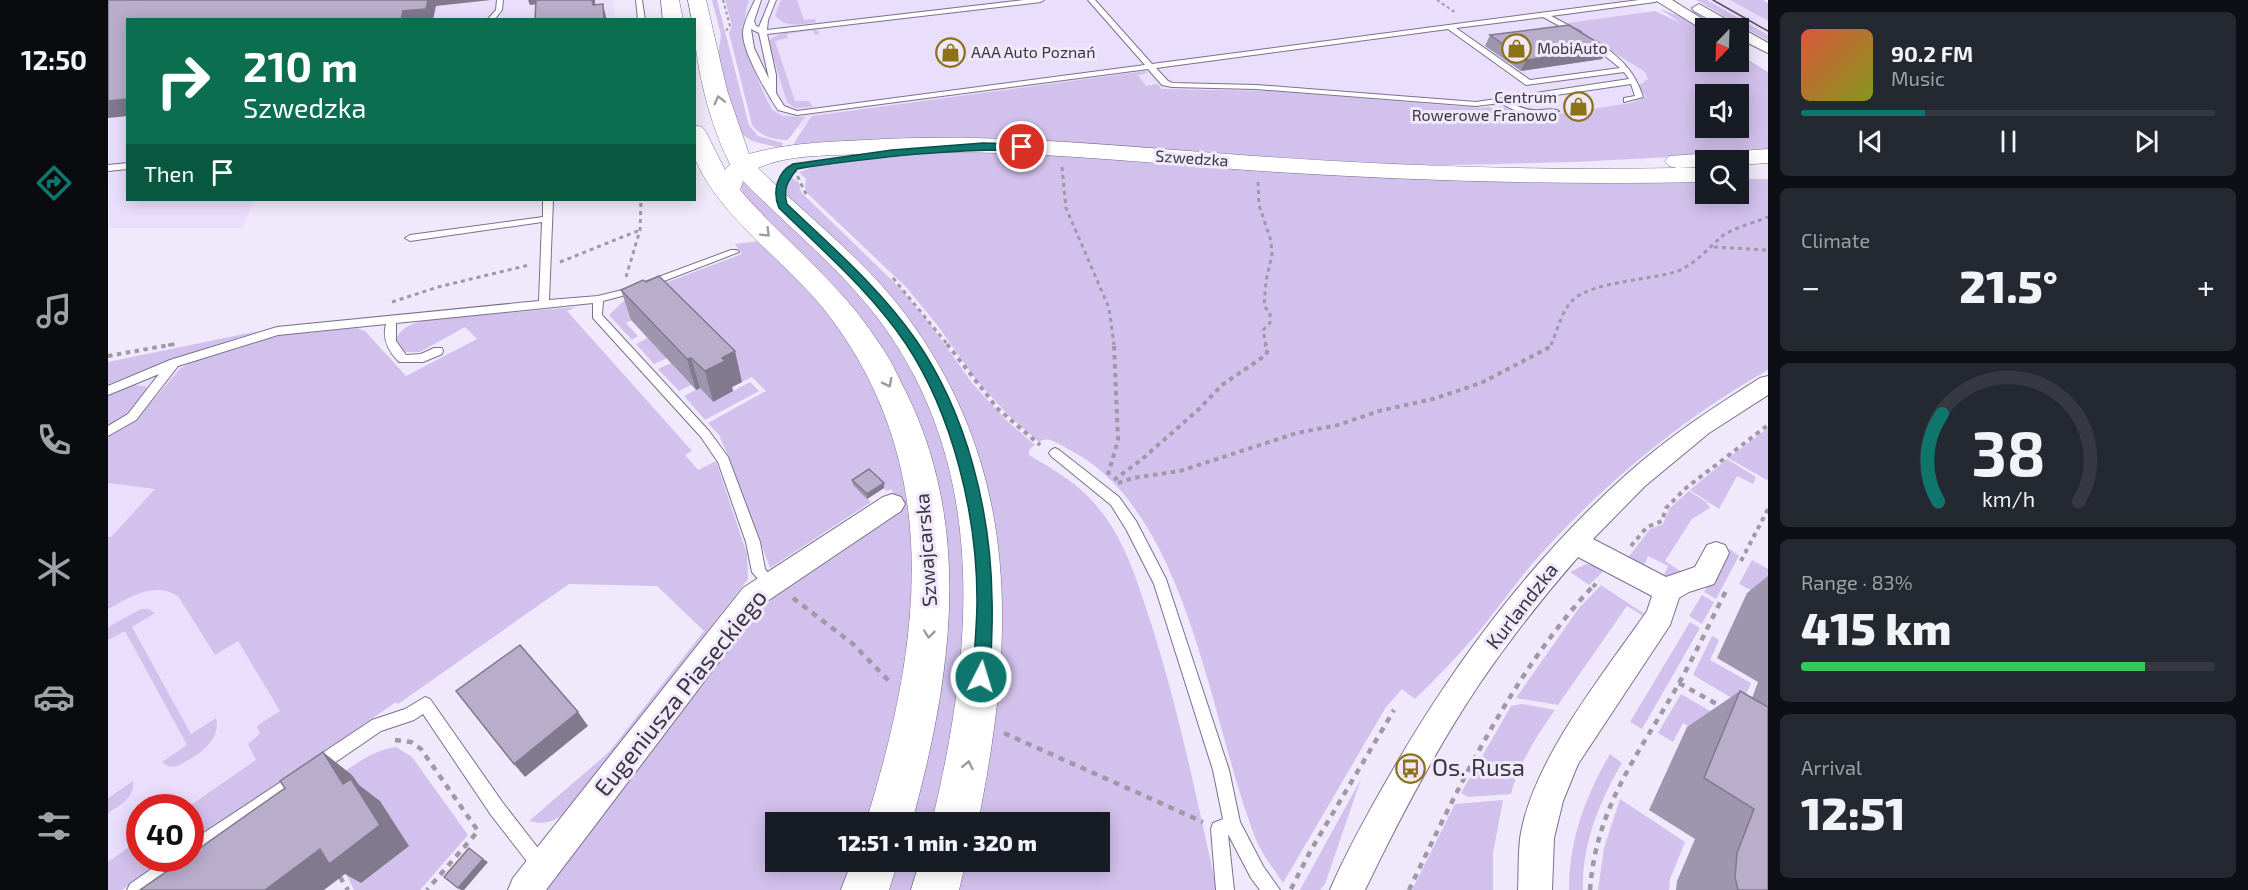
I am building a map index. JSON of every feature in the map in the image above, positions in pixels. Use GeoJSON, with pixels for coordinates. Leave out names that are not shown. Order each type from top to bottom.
{"type":"FeatureCollection","features":[{"type":"Feature","properties":{"kind":"street"},"geometry":{"type":"LineString","coordinates":[[670,0],[673,18]]}},
{"type":"Feature","properties":{"kind":"street"},"geometry":{"type":"LineString","coordinates":[[1662,0],[1695,19]]}},
{"type":"Feature","properties":{"kind":"street"},"geometry":{"type":"LineString","coordinates":[[1685,0],[1716,18]]}},
{"type":"Feature","properties":{"kind":"street","name":"Szwajcarska"},"geometry":{"type":"LineString","coordinates":[[699,2],[720,105],[732,140],[735,177],[749,216],[832,301],[867,346],[893,392],[916,455],[928,521],[932,569],[930,627],[918,713],[892,812]]}},
{"type":"Feature","properties":{"kind":"street"},"geometry":{"type":"LineString","coordinates":[[1749,38],[1768,49]]}},
{"type":"Feature","properties":{"kind":"street"},"geometry":{"type":"LineString","coordinates":[[1749,52],[1768,63]]}},
{"type":"Feature","properties":{"kind":"street","name":"Szwajcarska"},"geometry":{"type":"LineString","coordinates":[[697,139],[712,170],[735,177],[782,206],[854,274],[912,344],[941,397],[956,434],[968,472],[980,541],[985,629],[980,690],[957,812]]}},
{"type":"Feature","properties":{"kind":"street"},"geometry":{"type":"LineString","coordinates":[[732,140],[792,160],[779,193],[782,206]]}},
{"type":"Feature","properties":{"kind":"street","name":"Szwedzka"},"geometry":{"type":"LineString","coordinates":[[735,177],[792,160],[983,146],[1401,171],[1569,176],[1695,175]]}},
{"type":"Feature","properties":{"kind":"street","name":"Szwedzka"},"geometry":{"type":"LineString","coordinates":[[1401,171],[1768,156]]}},
{"type":"Feature","properties":{"kind":"street"},"geometry":{"type":"LineString","coordinates":[[1749,174],[1768,173]]}},
{"type":"Feature","properties":{"kind":"street","name":"Kurlandzka"},"geometry":{"type":"LineString","coordinates":[[1347,890],[1411,768],[1457,692],[1517,609],[1574,542],[1636,481],[1689,437],[1768,384]]}},
{"type":"Feature","properties":{"kind":"street","name":"Eugeniusza Piaseckiego"},"geometry":{"type":"LineString","coordinates":[[533,879],[753,596],[892,504]]}},
{"type":"Feature","properties":{"kind":"street"},"geometry":{"type":"LineString","coordinates":[[1574,542],[1667,591]]}},
{"type":"Feature","properties":{"kind":"street"},"geometry":{"type":"LineString","coordinates":[[1535,890],[1538,838],[1546,801],[1563,764],[1660,616],[1667,591],[1682,582],[1704,576],[1726,562]]}},
{"type":"Feature","properties":{"kind":"street"},"geometry":{"type":"LineString","coordinates":[[865,890],[872,872]]}},
{"type":"Feature","properties":{"kind":"street"},"geometry":{"type":"LineString","coordinates":[[935,890],[940,872]]}},
{"type":"Feature","properties":{"kind":"lane"},"geometry":{"type":"LineString","coordinates":[[492,18],[499,10],[500,0]]}},
{"type":"Feature","properties":{"kind":"lane"},"geometry":{"type":"LineString","coordinates":[[639,0],[642,18]]}},
{"type":"Feature","properties":{"kind":"lane"},"geometry":{"type":"LineString","coordinates":[[758,0],[747,30],[765,83],[783,110],[804,113],[1655,0]]}},
{"type":"Feature","properties":{"kind":"lane"},"geometry":{"type":"LineString","coordinates":[[773,0],[763,25],[765,46],[775,77],[773,92]]}},
{"type":"Feature","properties":{"kind":"lane"},"geometry":{"type":"LineString","coordinates":[[751,22],[753,27],[764,32],[1041,0]]}},
{"type":"Feature","properties":{"kind":"lane"},"geometry":{"type":"LineString","coordinates":[[1091,0],[1165,83],[1172,86],[1256,87],[1476,104],[1632,81]]}},
{"type":"Feature","properties":{"kind":"lane"},"geometry":{"type":"LineString","coordinates":[[767,15],[776,24],[803,28]]}},
{"type":"Feature","properties":{"kind":"lane"},"geometry":{"type":"LineString","coordinates":[[1545,15],[1617,58],[1626,69],[1639,97],[1627,100]]}},
{"type":"Feature","properties":{"kind":"lane"},"geometry":{"type":"LineString","coordinates":[[1449,27],[1544,94]]}},
{"type":"Feature","properties":{"kind":"lane"},"geometry":{"type":"LineString","coordinates":[[1529,83],[1626,69]]}},
{"type":"Feature","properties":{"kind":"lane"},"geometry":{"type":"LineString","coordinates":[[1501,100],[1528,113],[1540,114],[1555,111]]}},
{"type":"Feature","properties":{"kind":"lane"},"geometry":{"type":"LineString","coordinates":[[108,168],[126,166]]}},
{"type":"Feature","properties":{"kind":"lane"},"geometry":{"type":"LineString","coordinates":[[544,305],[548,201]]}},
{"type":"Feature","properties":{"kind":"lane"},"geometry":{"type":"LineString","coordinates":[[410,238],[547,219]]}},
{"type":"Feature","properties":{"kind":"lane"},"geometry":{"type":"LineString","coordinates":[[108,391],[174,363],[278,331],[598,298],[619,293],[734,252]]}},
{"type":"Feature","properties":{"kind":"lane"},"geometry":{"type":"LineString","coordinates":[[598,298],[597,316],[705,434],[724,460],[753,542],[759,572],[770,584]]}},
{"type":"Feature","properties":{"kind":"lane"},"geometry":{"type":"LineString","coordinates":[[392,320],[388,331],[391,343],[403,359],[423,358],[438,351]]}},
{"type":"Feature","properties":{"kind":"lane"},"geometry":{"type":"LineString","coordinates":[[108,432],[132,417],[174,363]]}},
{"type":"Feature","properties":{"kind":"lane"},"geometry":{"type":"LineString","coordinates":[[1055,453],[1115,501],[1131,525],[1161,584],[1221,770],[1226,826],[1225,890]]}},
{"type":"Feature","properties":{"kind":"lane"},"geometry":{"type":"LineString","coordinates":[[204,842],[377,725],[409,715],[425,704],[497,809],[533,879]]}},
{"type":"Feature","properties":{"kind":"lane"},"geometry":{"type":"LineString","coordinates":[[1226,826],[1271,890]]}},
{"type":"Feature","properties":{"kind":"lane"},"geometry":{"type":"LineString","coordinates":[[136,890],[162,872]]}},
{"type":"Feature","properties":{"kind":"path"},"geometry":{"type":"LineString","coordinates":[[723,0],[730,26],[727,32]]}},
{"type":"Feature","properties":{"kind":"path"},"geometry":{"type":"LineString","coordinates":[[1060,149],[1066,208],[1109,308],[1114,343],[1119,440],[1110,471],[1101,490]]}},
{"type":"Feature","properties":{"kind":"path"},"geometry":{"type":"LineString","coordinates":[[1101,490],[1141,460],[1198,410],[1222,385],[1266,355],[1268,349],[1264,341],[1263,330],[1270,323],[1270,313],[1264,306],[1266,281],[1272,255],[1271,241],[1259,205],[1257,163]]}},
{"type":"Feature","properties":{"kind":"path"},"geometry":{"type":"LineString","coordinates":[[619,293],[629,269],[640,230],[641,201]]}},
{"type":"Feature","properties":{"kind":"path"},"geometry":{"type":"LineString","coordinates":[[1714,247],[1722,236],[1768,217]]}},
{"type":"Feature","properties":{"kind":"path"},"geometry":{"type":"LineString","coordinates":[[388,303],[492,273],[533,264],[558,263],[640,230]]}},
{"type":"Feature","properties":{"kind":"path"},"geometry":{"type":"LineString","coordinates":[[1101,490],[1133,478],[1180,471],[1297,432],[1338,425],[1379,411],[1433,399],[1481,383],[1525,363],[1550,347],[1569,304],[1574,298],[1591,290],[1676,272],[1689,265],[1707,249],[1714,247],[1768,250]]}},
{"type":"Feature","properties":{"kind":"path"},"geometry":{"type":"LineString","coordinates":[[1409,890],[1454,796],[1529,670],[1584,596],[1616,564],[1647,527],[1662,521],[1666,507],[1768,425]]}},
{"type":"Feature","properties":{"kind":"path"},"geometry":{"type":"LineString","coordinates":[[1726,562],[1768,508]]}},
{"type":"Feature","properties":{"kind":"path"},"geometry":{"type":"LineString","coordinates":[[1590,890],[1590,874],[1606,809],[1679,683],[1731,580]]}},
{"type":"Feature","properties":{"kind":"path"},"geometry":{"type":"LineString","coordinates":[[770,584],[784,590],[853,644],[881,674],[897,687]]}},
{"type":"Feature","properties":{"kind":"path"},"geometry":{"type":"LineString","coordinates":[[1679,683],[1725,708]]}},
{"type":"Feature","properties":{"kind":"path"},"geometry":{"type":"LineString","coordinates":[[1290,890],[1311,850],[1394,710]]}},
{"type":"Feature","properties":{"kind":"path"},"geometry":{"type":"LineString","coordinates":[[1002,732],[1065,757],[1120,785],[1226,826]]}},
{"type":"Feature","properties":{"kind":"path"},"geometry":{"type":"LineString","coordinates":[[386,742],[400,740],[411,742],[421,749],[478,831],[427,890]]}},
{"type":"Feature","properties":{"kind":"path"},"geometry":{"type":"LineString","coordinates":[[340,877],[348,890]]}},
{"type":"Feature","properties":{"kind":"shaded area"},"geometry":{"type":"Polygon","coordinates":[[[108,0],[613,0],[615,18],[126,18],[126,201],[254,201],[242,228],[109,228],[108,0]]]}},
{"type":"Feature","properties":{"kind":"shaded area"},"geometry":{"type":"Polygon","coordinates":[[[712,0],[717,0],[749,125],[758,136],[783,143],[781,148],[752,141],[735,125],[718,55],[721,35],[712,0]]]}},
{"type":"Feature","properties":{"kind":"shaded area"},"geometry":{"type":"Polygon","coordinates":[[[725,0],[749,0],[745,26],[750,56],[772,110],[783,116],[805,117],[788,140],[768,137],[752,125],[729,33],[732,26],[725,0]]]}},
{"type":"Feature","properties":{"kind":"shaded area"},"geometry":{"type":"Polygon","coordinates":[[[730,0],[1627,0],[1658,18],[1695,53],[1695,72],[1715,72],[1727,84],[1695,84],[1695,116],[812,131],[767,120],[730,0]]]}},
{"type":"Feature","properties":{"kind":"shaded area"},"geometry":{"type":"Polygon","coordinates":[[[781,0],[797,0],[804,20],[815,19],[816,22],[799,25],[783,22],[775,15],[781,0]]]}},
{"type":"Feature","properties":{"kind":"shaded area"},"geometry":{"type":"Polygon","coordinates":[[[1696,0],[1707,0],[1738,18],[1728,18],[1696,0]]]}},
{"type":"Feature","properties":{"kind":"shaded area"},"geometry":{"type":"Polygon","coordinates":[[[1707,0],[1730,0],[1768,21],[1768,35],[1749,24],[1749,18],[1738,18],[1707,0]]]}},
{"type":"Feature","properties":{"kind":"shaded area"},"geometry":{"type":"Polygon","coordinates":[[[1730,0],[1763,0],[1768,3],[1768,21],[1730,0]]]}},
{"type":"Feature","properties":{"kind":"shaded area"},"geometry":{"type":"Polygon","coordinates":[[[1660,9],[1680,16],[1695,26],[1695,72],[1749,72],[1749,60],[1768,72],[1768,152],[1695,150],[1695,156],[1574,162],[1414,166],[992,138],[901,139],[794,148],[795,141],[812,116],[1145,71],[1148,73],[1138,75],[1146,86],[1157,84],[1162,89],[1270,91],[1490,107],[1501,116],[1509,115],[1498,105],[1524,115],[1538,117],[1631,103],[1646,97],[1638,86],[1648,79],[1645,72],[1568,23],[1655,11],[1679,22],[1660,9]]]}},
{"type":"Feature","properties":{"kind":"shaded area"},"geometry":{"type":"Polygon","coordinates":[[[1749,24],[1768,35],[1768,41],[1749,30],[1749,24]]]}},
{"type":"Feature","properties":{"kind":"shaded area"},"geometry":{"type":"Polygon","coordinates":[[[815,29],[820,33],[815,35],[813,30],[787,34],[788,38],[775,41],[795,101],[809,101],[813,107],[795,108],[787,102],[768,41],[779,34],[815,29]]]}},
{"type":"Feature","properties":{"kind":"shaded area"},"geometry":{"type":"Polygon","coordinates":[[[969,151],[1695,180],[1695,204],[1749,204],[1749,179],[1768,179],[1768,370],[1705,409],[1617,478],[1538,557],[1475,636],[1415,699],[1402,689],[1386,707],[1283,883],[1255,837],[1190,622],[1168,567],[1142,518],[1109,478],[1057,443],[1046,439],[1039,442],[1009,416],[977,381],[938,326],[906,287],[807,193],[806,179],[799,172],[839,161],[905,154],[969,151]]]}},
{"type":"Feature","properties":{"kind":"shaded area"},"geometry":{"type":"Polygon","coordinates":[[[791,177],[799,183],[801,192],[901,289],[933,328],[972,383],[1005,419],[1035,445],[1029,450],[1029,455],[1081,489],[1114,531],[1135,576],[1161,656],[1187,756],[1217,890],[955,890],[960,872],[1110,872],[1110,812],[975,812],[993,722],[941,370],[904,317],[785,193],[786,183],[791,177]]]}},
{"type":"Feature","properties":{"kind":"shaded area"},"geometry":{"type":"Polygon","coordinates":[[[744,181],[831,264],[880,318],[934,410],[959,493],[968,651],[937,812],[908,812],[928,455],[917,417],[902,385],[743,195],[741,187],[744,181]]]}},
{"type":"Feature","properties":{"kind":"shaded area"},"geometry":{"type":"Polygon","coordinates":[[[760,241],[822,305],[879,389],[911,499],[913,643],[873,812],[765,812],[765,872],[852,872],[845,890],[547,890],[720,658],[777,593],[897,514],[892,489],[887,491],[869,475],[853,485],[871,502],[770,568],[730,460],[719,435],[708,423],[766,391],[752,377],[742,382],[668,307],[653,310],[626,323],[638,336],[632,340],[609,315],[628,297],[742,254],[735,244],[760,241]]]}},
{"type":"Feature","properties":{"kind":"shaded area"},"geometry":{"type":"Polygon","coordinates":[[[576,307],[567,311],[692,451],[685,455],[698,470],[716,461],[747,554],[748,579],[570,808],[556,819],[541,823],[529,821],[609,752],[704,631],[657,586],[569,584],[398,704],[396,702],[204,834],[204,796],[256,760],[248,744],[260,734],[257,726],[280,711],[238,641],[215,655],[178,596],[160,590],[151,590],[142,592],[108,609],[108,537],[111,537],[155,489],[108,483],[108,436],[135,421],[180,369],[196,359],[282,335],[357,328],[365,331],[406,376],[477,339],[465,327],[420,352],[403,352],[396,344],[400,332],[405,328],[435,319],[576,307]]]}},
{"type":"Feature","properties":{"kind":"shaded area"},"geometry":{"type":"Polygon","coordinates":[[[259,331],[257,344],[392,700],[204,800],[204,794],[126,794],[126,872],[108,890],[108,362],[259,331]]]}},
{"type":"Feature","properties":{"kind":"shaded area"},"geometry":{"type":"Polygon","coordinates":[[[259,331],[183,356],[108,388],[108,362],[259,331]]]}},
{"type":"Feature","properties":{"kind":"shaded area"},"geometry":{"type":"Polygon","coordinates":[[[648,338],[667,358],[654,364],[636,344],[648,338]]]}},
{"type":"Feature","properties":{"kind":"shaded area"},"geometry":{"type":"Polygon","coordinates":[[[671,363],[691,385],[679,391],[658,369],[671,363]]]}},
{"type":"Feature","properties":{"kind":"shaded area"},"geometry":{"type":"Polygon","coordinates":[[[750,382],[759,391],[705,420],[684,396],[700,388],[713,402],[750,382]]]}},
{"type":"Feature","properties":{"kind":"shaded area"},"geometry":{"type":"Polygon","coordinates":[[[132,385],[145,386],[147,389],[131,411],[108,427],[108,396],[132,385]]]}},
{"type":"Feature","properties":{"kind":"shaded area"},"geometry":{"type":"Polygon","coordinates":[[[1768,428],[1768,479],[1767,480],[1728,458],[1768,428]]]}},
{"type":"Feature","properties":{"kind":"shaded area"},"geometry":{"type":"Polygon","coordinates":[[[1727,459],[1756,477],[1753,484],[1737,476],[1719,509],[1690,490],[1727,459]]]}},
{"type":"Feature","properties":{"kind":"shaded area"},"geometry":{"type":"Polygon","coordinates":[[[1689,491],[1706,502],[1710,508],[1692,519],[1665,561],[1682,572],[1679,575],[1663,578],[1668,566],[1648,556],[1643,568],[1627,559],[1650,529],[1663,524],[1669,509],[1689,491]]]}},
{"type":"Feature","properties":{"kind":"shaded area"},"geometry":{"type":"Polygon","coordinates":[[[1730,549],[1739,556],[1716,599],[1704,592],[1730,549]]]}},
{"type":"Feature","properties":{"kind":"shaded area"},"geometry":{"type":"Polygon","coordinates":[[[1752,560],[1768,569],[1768,599],[1739,584],[1752,560]]]}},
{"type":"Feature","properties":{"kind":"shaded area"},"geometry":{"type":"Polygon","coordinates":[[[1586,564],[1607,568],[1589,585],[1570,572],[1586,564]]]}},
{"type":"Feature","properties":{"kind":"shaded area"},"geometry":{"type":"Polygon","coordinates":[[[1601,585],[1646,615],[1645,617],[1627,606],[1558,705],[1516,698],[1579,608],[1601,585]]]}},
{"type":"Feature","properties":{"kind":"shaded area"},"geometry":{"type":"Polygon","coordinates":[[[1702,595],[1714,602],[1702,624],[1689,616],[1702,595]]]}},
{"type":"Feature","properties":{"kind":"shaded area"},"geometry":{"type":"Polygon","coordinates":[[[141,609],[148,609],[155,613],[132,627],[191,734],[216,718],[215,734],[206,748],[177,766],[170,767],[162,762],[187,745],[125,631],[108,640],[108,627],[141,609]]]}},
{"type":"Feature","properties":{"kind":"shaded area"},"geometry":{"type":"Polygon","coordinates":[[[1690,622],[1700,628],[1642,729],[1630,722],[1690,622]]]}},
{"type":"Feature","properties":{"kind":"shaded area"},"geometry":{"type":"Polygon","coordinates":[[[1712,636],[1719,640],[1710,660],[1751,683],[1742,704],[1693,675],[1712,636]]]}},
{"type":"Feature","properties":{"kind":"shaded area"},"geometry":{"type":"Polygon","coordinates":[[[1681,694],[1734,725],[1724,748],[1683,723],[1673,742],[1658,733],[1681,694]]]}},
{"type":"Feature","properties":{"kind":"shaded area"},"geometry":{"type":"Polygon","coordinates":[[[1522,704],[1555,710],[1529,750],[1511,794],[1468,797],[1461,793],[1511,706],[1522,704]]]}},
{"type":"Feature","properties":{"kind":"shaded area"},"geometry":{"type":"Polygon","coordinates":[[[396,747],[412,757],[468,835],[420,890],[354,890],[310,799],[361,760],[396,747]]]}},
{"type":"Feature","properties":{"kind":"shaded area"},"geometry":{"type":"Polygon","coordinates":[[[1610,754],[1622,763],[1599,808],[1589,840],[1585,856],[1583,890],[1569,890],[1572,854],[1580,819],[1593,786],[1610,754]]]}},
{"type":"Feature","properties":{"kind":"shaded area"},"geometry":{"type":"Polygon","coordinates":[[[1361,779],[1325,884],[1320,890],[1300,890],[1361,779]]]}},
{"type":"Feature","properties":{"kind":"shaded area"},"geometry":{"type":"Polygon","coordinates":[[[133,781],[130,794],[126,794],[126,799],[122,804],[108,813],[108,798],[133,781]]]}},
{"type":"Feature","properties":{"kind":"shaded area"},"geometry":{"type":"Polygon","coordinates":[[[1620,799],[1685,842],[1670,879],[1669,890],[1598,890],[1604,848],[1620,799]]]}},
{"type":"Feature","properties":{"kind":"shaded area"},"geometry":{"type":"Polygon","coordinates":[[[1503,800],[1493,853],[1493,890],[1412,890],[1455,804],[1503,800]]]}},
{"type":"Feature","properties":{"kind":"shaded area"},"geometry":{"type":"Polygon","coordinates":[[[126,849],[126,872],[148,872],[122,890],[108,890],[108,862],[126,849]]]}},
{"type":"Feature","properties":{"kind":"shaded area"},"geometry":{"type":"Polygon","coordinates":[[[892,872],[920,872],[914,890],[886,890],[892,872]]]}},
{"type":"Feature","properties":{"kind":"building"},"geometry":{"type":"Polygon","coordinates":[[[108,0],[428,0],[426,9],[403,11],[401,18],[126,18],[126,99],[108,101],[108,0]]]}},
{"type":"Feature","properties":{"kind":"building"},"geometry":{"type":"Polygon","coordinates":[[[536,0],[592,0],[593,5],[603,4],[604,18],[535,18],[536,0]]]}},
{"type":"Feature","properties":{"kind":"building"},"geometry":{"type":"Polygon","coordinates":[[[1569,25],[1608,49],[1526,60],[1490,35],[1569,25]]]}},
{"type":"Feature","properties":{"kind":"building"},"geometry":{"type":"Polygon","coordinates":[[[659,276],[735,351],[722,358],[725,361],[705,371],[691,358],[687,359],[621,290],[659,276]]]}},
{"type":"Feature","properties":{"kind":"building"},"geometry":{"type":"Polygon","coordinates":[[[869,469],[884,483],[867,494],[852,480],[869,469]]]}},
{"type":"Feature","properties":{"kind":"building"},"geometry":{"type":"Polygon","coordinates":[[[520,645],[578,712],[514,764],[456,691],[520,645]]]}},
{"type":"Feature","properties":{"kind":"building"},"geometry":{"type":"Polygon","coordinates":[[[1740,691],[1768,707],[1768,890],[1738,890],[1735,877],[1737,853],[1754,809],[1704,778],[1740,691]]]}},
{"type":"Feature","properties":{"kind":"building"},"geometry":{"type":"Polygon","coordinates":[[[323,752],[343,784],[351,779],[380,825],[329,864],[320,849],[265,890],[140,890],[166,872],[204,872],[204,845],[285,788],[280,781],[323,752]]]}},
{"type":"Feature","properties":{"kind":"building"},"geometry":{"type":"Polygon","coordinates":[[[469,848],[483,859],[458,888],[444,877],[469,848]]]}},
{"type":"Feature","properties":{"kind":"tram line"},"geometry":{"type":"LineString","coordinates":[[1713,0],[1768,31]]}},
{"type":"Feature","properties":{"kind":"place","name":"MobiAuto"},"geometry":{"type":"Point","coordinates":[1516,48]}},
{"type":"Feature","properties":{"kind":"place","name":"AAA Auto Poznań"},"geometry":{"type":"Point","coordinates":[950,52]}},
{"type":"Feature","properties":{"kind":"place","name":"Centrum Rowerowe Franowo"},"geometry":{"type":"Point","coordinates":[1578,106]}},
{"type":"Feature","properties":{"kind":"place","name":"Os. Rusa"},"geometry":{"type":"Point","coordinates":[1411,768]}},
{"type":"Feature","properties":{"kind":"route"},"geometry":{"type":"LineString","coordinates":[[981,677],[985,599],[977,514],[968,472],[941,397],[912,344],[896,321],[854,274],[782,206],[779,193],[782,182],[793,167],[808,164],[892,153],[983,146],[1022,147]]}}]}
